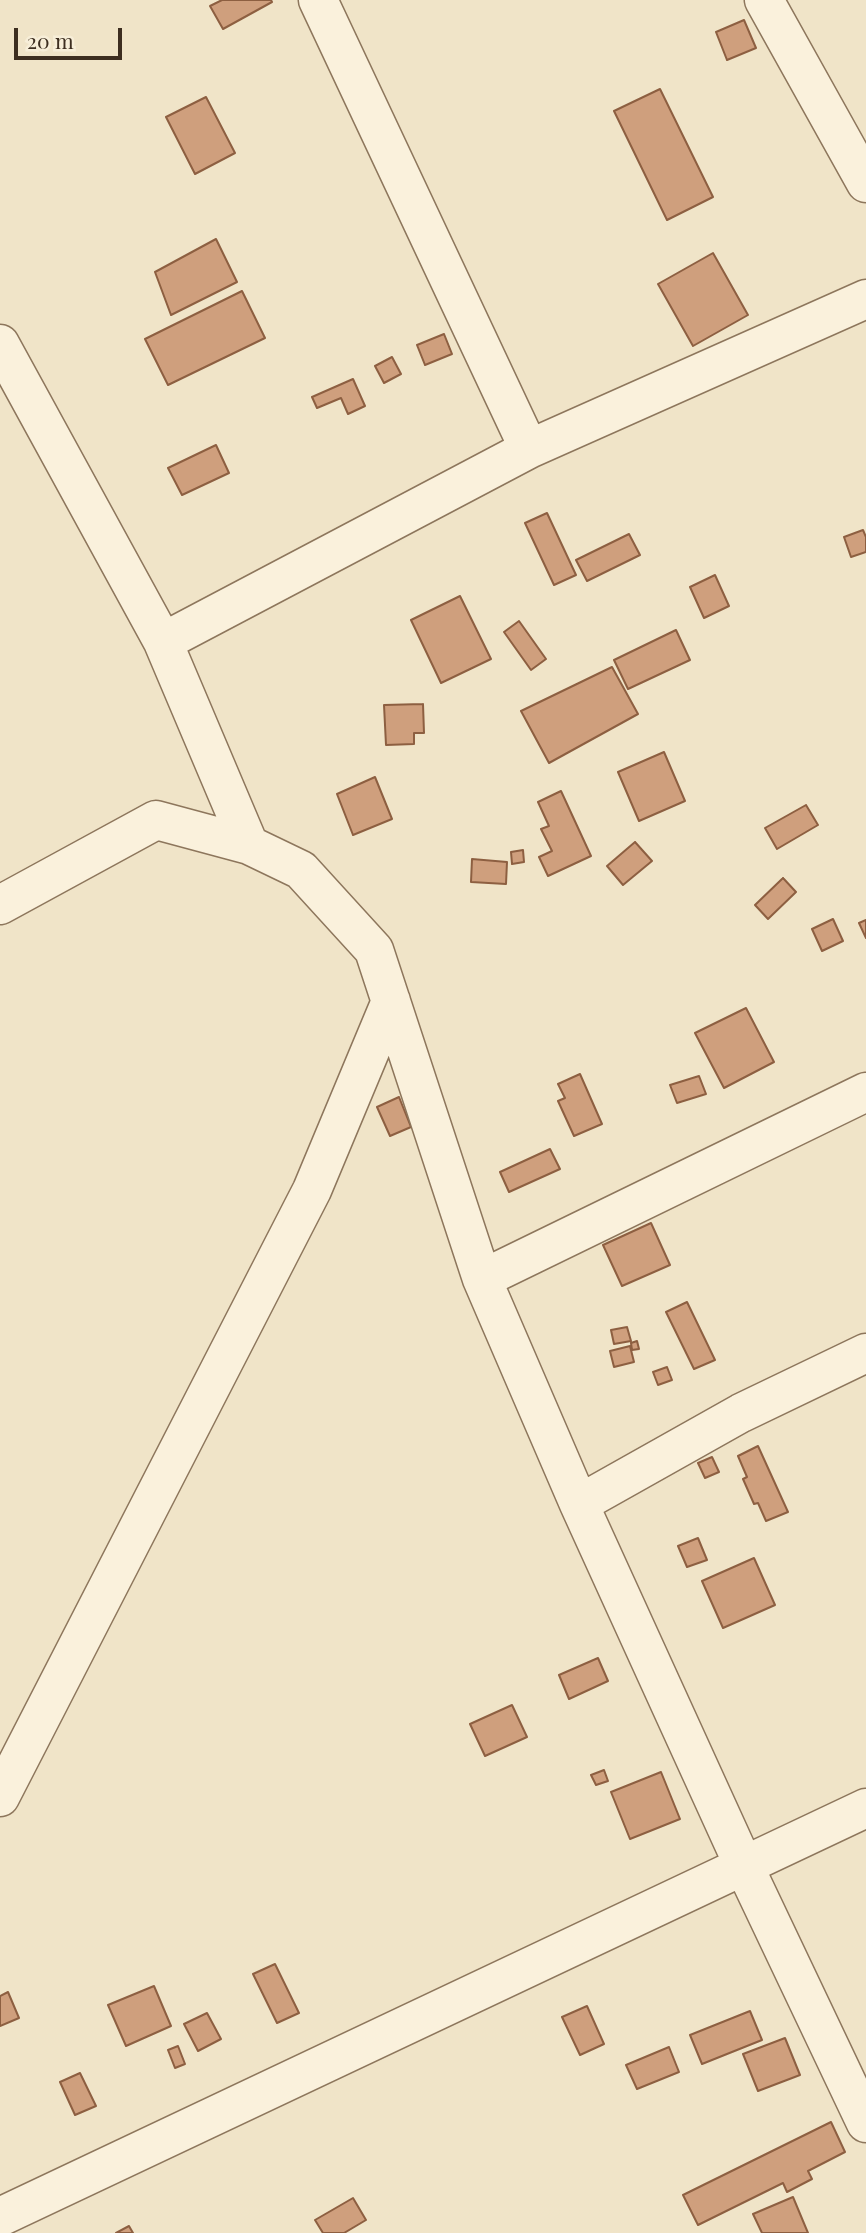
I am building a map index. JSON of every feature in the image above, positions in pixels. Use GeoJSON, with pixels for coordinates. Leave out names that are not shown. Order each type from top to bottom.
{"type":"FeatureCollection","features":[{"type":"Feature","properties":{"kind":"street"},"geometry":{"type":"LineString","coordinates":[[318,0],[529,449]]}},
{"type":"Feature","properties":{"kind":"street"},"geometry":{"type":"LineString","coordinates":[[764,0],[866,183]]}},
{"type":"Feature","properties":{"kind":"street"},"geometry":{"type":"LineString","coordinates":[[163,642],[529,449],[866,299]]}},
{"type":"Feature","properties":{"kind":"street"},"geometry":{"type":"LineString","coordinates":[[0,344],[163,642],[249,845]]}},
{"type":"Feature","properties":{"kind":"street"},"geometry":{"type":"LineString","coordinates":[[0,905],[156,820],[249,845],[301,870],[374,950],[482,1279],[579,1504],[743,1864],[866,2123]]}},
{"type":"Feature","properties":{"kind":"street"},"geometry":{"type":"LineString","coordinates":[[0,1797],[312,1190],[391,1000]]}},
{"type":"Feature","properties":{"kind":"street"},"geometry":{"type":"LineString","coordinates":[[482,1279],[866,1092]]}},
{"type":"Feature","properties":{"kind":"street"},"geometry":{"type":"LineString","coordinates":[[579,1504],[741,1413],[866,1353]]}},
{"type":"Feature","properties":{"kind":"street"},"geometry":{"type":"LineString","coordinates":[[13,2220],[743,1864],[866,1808]]}},
{"type":"Feature","properties":{"kind":"building"},"geometry":{"type":"Polygon","coordinates":[[[222,0],[272,2],[223,29],[210,6],[222,0]]]}},
{"type":"Feature","properties":{"kind":"building"},"geometry":{"type":"Polygon","coordinates":[[[744,20],[756,48],[727,60],[716,32],[744,20]]]}},
{"type":"Feature","properties":{"kind":"building"},"geometry":{"type":"Polygon","coordinates":[[[660,89],[713,197],[667,220],[614,111],[660,89]]]}},
{"type":"Feature","properties":{"kind":"building"},"geometry":{"type":"Polygon","coordinates":[[[206,97],[235,153],[195,174],[166,117],[206,97]]]}},
{"type":"Feature","properties":{"kind":"building"},"geometry":{"type":"Polygon","coordinates":[[[216,239],[237,282],[171,315],[155,272],[216,239]]]}},
{"type":"Feature","properties":{"kind":"building"},"geometry":{"type":"Polygon","coordinates":[[[713,253],[748,315],[693,346],[658,284],[713,253]]]}},
{"type":"Feature","properties":{"kind":"building"},"geometry":{"type":"Polygon","coordinates":[[[242,291],[265,338],[168,385],[145,339],[242,291]]]}},
{"type":"Feature","properties":{"kind":"building"},"geometry":{"type":"Polygon","coordinates":[[[444,334],[452,354],[425,365],[417,345],[444,334]]]}},
{"type":"Feature","properties":{"kind":"building"},"geometry":{"type":"Polygon","coordinates":[[[392,357],[401,374],[384,383],[375,366],[392,357]]]}},
{"type":"Feature","properties":{"kind":"building"},"geometry":{"type":"Polygon","coordinates":[[[353,379],[365,406],[348,414],[341,398],[317,408],[312,397],[353,379]]]}},
{"type":"Feature","properties":{"kind":"building"},"geometry":{"type":"Polygon","coordinates":[[[216,445],[229,473],[182,495],[168,468],[216,445]]]}},
{"type":"Feature","properties":{"kind":"building"},"geometry":{"type":"Polygon","coordinates":[[[547,513],[576,575],[554,585],[525,523],[547,513]]]}},
{"type":"Feature","properties":{"kind":"building"},"geometry":{"type":"Polygon","coordinates":[[[863,530],[866,552],[851,557],[844,537],[863,530]]]}},
{"type":"Feature","properties":{"kind":"building"},"geometry":{"type":"Polygon","coordinates":[[[629,534],[640,555],[587,581],[576,560],[629,534]]]}},
{"type":"Feature","properties":{"kind":"building"},"geometry":{"type":"Polygon","coordinates":[[[715,575],[729,606],[704,618],[690,587],[715,575]]]}},
{"type":"Feature","properties":{"kind":"building"},"geometry":{"type":"Polygon","coordinates":[[[460,596],[491,659],[441,683],[411,620],[460,596]]]}},
{"type":"Feature","properties":{"kind":"building"},"geometry":{"type":"Polygon","coordinates":[[[519,621],[546,659],[531,670],[504,632],[519,621]]]}},
{"type":"Feature","properties":{"kind":"building"},"geometry":{"type":"Polygon","coordinates":[[[676,630],[690,660],[628,689],[614,660],[676,630]]]}},
{"type":"Feature","properties":{"kind":"building"},"geometry":{"type":"Polygon","coordinates":[[[612,667],[638,714],[549,763],[521,711],[612,667]]]}},
{"type":"Feature","properties":{"kind":"building"},"geometry":{"type":"Polygon","coordinates":[[[423,704],[424,733],[414,733],[414,744],[386,745],[384,705],[423,704]]]}},
{"type":"Feature","properties":{"kind":"building"},"geometry":{"type":"Polygon","coordinates":[[[664,752],[685,801],[639,821],[618,772],[664,752]]]}},
{"type":"Feature","properties":{"kind":"building"},"geometry":{"type":"Polygon","coordinates":[[[375,777],[392,819],[353,835],[337,794],[375,777]]]}},
{"type":"Feature","properties":{"kind":"building"},"geometry":{"type":"Polygon","coordinates":[[[561,791],[591,856],[548,876],[539,857],[552,851],[541,829],[549,826],[538,802],[561,791]]]}},
{"type":"Feature","properties":{"kind":"building"},"geometry":{"type":"Polygon","coordinates":[[[806,805],[818,825],[777,849],[765,828],[806,805]]]}},
{"type":"Feature","properties":{"kind":"building"},"geometry":{"type":"Polygon","coordinates":[[[635,842],[652,861],[623,885],[607,866],[635,842]]]}},
{"type":"Feature","properties":{"kind":"building"},"geometry":{"type":"Polygon","coordinates":[[[523,850],[524,862],[512,864],[511,852],[523,850]]]}},
{"type":"Feature","properties":{"kind":"building"},"geometry":{"type":"Polygon","coordinates":[[[472,859],[507,862],[506,884],[471,882],[472,859]]]}},
{"type":"Feature","properties":{"kind":"building"},"geometry":{"type":"Polygon","coordinates":[[[783,878],[796,892],[768,919],[755,905],[783,878]]]}},
{"type":"Feature","properties":{"kind":"building"},"geometry":{"type":"Polygon","coordinates":[[[833,919],[843,941],[822,951],[812,929],[833,919]]]}},
{"type":"Feature","properties":{"kind":"building"},"geometry":{"type":"Polygon","coordinates":[[[866,920],[866,938],[859,923],[866,920]]]}},
{"type":"Feature","properties":{"kind":"building"},"geometry":{"type":"Polygon","coordinates":[[[746,1008],[774,1062],[724,1088],[695,1033],[746,1008]]]}},
{"type":"Feature","properties":{"kind":"building"},"geometry":{"type":"Polygon","coordinates":[[[580,1074],[602,1124],[574,1136],[558,1101],[565,1098],[558,1084],[580,1074]]]}},
{"type":"Feature","properties":{"kind":"building"},"geometry":{"type":"Polygon","coordinates":[[[699,1076],[706,1094],[677,1103],[670,1085],[699,1076]]]}},
{"type":"Feature","properties":{"kind":"building"},"geometry":{"type":"Polygon","coordinates":[[[399,1097],[411,1127],[390,1136],[377,1107],[399,1097]]]}},
{"type":"Feature","properties":{"kind":"building"},"geometry":{"type":"Polygon","coordinates":[[[550,1149],[560,1169],[509,1192],[500,1172],[550,1149]]]}},
{"type":"Feature","properties":{"kind":"building"},"geometry":{"type":"Polygon","coordinates":[[[651,1223],[670,1265],[622,1286],[603,1245],[651,1223]]]}},
{"type":"Feature","properties":{"kind":"building"},"geometry":{"type":"Polygon","coordinates":[[[687,1302],[715,1360],[694,1369],[666,1312],[687,1302]]]}},
{"type":"Feature","properties":{"kind":"building"},"geometry":{"type":"Polygon","coordinates":[[[627,1327],[631,1341],[614,1344],[611,1330],[627,1327]]]}},
{"type":"Feature","properties":{"kind":"building"},"geometry":{"type":"Polygon","coordinates":[[[637,1341],[639,1349],[632,1350],[631,1343],[637,1341]]]}},
{"type":"Feature","properties":{"kind":"building"},"geometry":{"type":"Polygon","coordinates":[[[630,1346],[634,1362],[614,1367],[610,1351],[630,1346]]]}},
{"type":"Feature","properties":{"kind":"building"},"geometry":{"type":"Polygon","coordinates":[[[667,1367],[672,1380],[658,1385],[653,1372],[667,1367]]]}},
{"type":"Feature","properties":{"kind":"building"},"geometry":{"type":"Polygon","coordinates":[[[758,1446],[788,1512],[766,1521],[758,1503],[754,1504],[743,1479],[747,1477],[738,1456],[758,1446]]]}},
{"type":"Feature","properties":{"kind":"building"},"geometry":{"type":"Polygon","coordinates":[[[712,1457],[719,1472],[705,1478],[698,1463],[712,1457]]]}},
{"type":"Feature","properties":{"kind":"building"},"geometry":{"type":"Polygon","coordinates":[[[698,1538],[707,1560],[687,1567],[678,1546],[698,1538]]]}},
{"type":"Feature","properties":{"kind":"building"},"geometry":{"type":"Polygon","coordinates":[[[754,1558],[775,1605],[723,1628],[702,1581],[754,1558]]]}},
{"type":"Feature","properties":{"kind":"building"},"geometry":{"type":"Polygon","coordinates":[[[598,1658],[608,1681],[569,1699],[559,1675],[598,1658]]]}},
{"type":"Feature","properties":{"kind":"building"},"geometry":{"type":"Polygon","coordinates":[[[512,1705],[527,1737],[485,1756],[470,1724],[512,1705]]]}},
{"type":"Feature","properties":{"kind":"building"},"geometry":{"type":"Polygon","coordinates":[[[604,1770],[608,1781],[596,1785],[591,1775],[604,1770]]]}},
{"type":"Feature","properties":{"kind":"building"},"geometry":{"type":"Polygon","coordinates":[[[661,1772],[680,1819],[630,1839],[611,1792],[661,1772]]]}},
{"type":"Feature","properties":{"kind":"building"},"geometry":{"type":"Polygon","coordinates":[[[275,1964],[299,2013],[277,2023],[253,1974],[275,1964]]]}},
{"type":"Feature","properties":{"kind":"building"},"geometry":{"type":"Polygon","coordinates":[[[154,1986],[171,2026],[126,2046],[108,2005],[154,1986]]]}},
{"type":"Feature","properties":{"kind":"building"},"geometry":{"type":"Polygon","coordinates":[[[8,1992],[19,2018],[0,2026],[0,1996],[8,1992]]]}},
{"type":"Feature","properties":{"kind":"building"},"geometry":{"type":"Polygon","coordinates":[[[587,2006],[604,2044],[580,2055],[562,2017],[587,2006]]]}},
{"type":"Feature","properties":{"kind":"building"},"geometry":{"type":"Polygon","coordinates":[[[750,2011],[762,2040],[702,2064],[690,2035],[750,2011]]]}},
{"type":"Feature","properties":{"kind":"building"},"geometry":{"type":"Polygon","coordinates":[[[207,2013],[221,2039],[198,2051],[184,2024],[207,2013]]]}},
{"type":"Feature","properties":{"kind":"building"},"geometry":{"type":"Polygon","coordinates":[[[785,2038],[800,2075],[758,2091],[743,2054],[785,2038]]]}},
{"type":"Feature","properties":{"kind":"building"},"geometry":{"type":"Polygon","coordinates":[[[178,2046],[185,2064],[175,2068],[168,2050],[178,2046]]]}},
{"type":"Feature","properties":{"kind":"building"},"geometry":{"type":"Polygon","coordinates":[[[669,2047],[679,2072],[637,2089],[626,2065],[669,2047]]]}},
{"type":"Feature","properties":{"kind":"building"},"geometry":{"type":"Polygon","coordinates":[[[80,2073],[96,2106],[75,2115],[60,2082],[80,2073]]]}},
{"type":"Feature","properties":{"kind":"building"},"geometry":{"type":"Polygon","coordinates":[[[831,2122],[845,2152],[808,2171],[812,2179],[787,2192],[783,2183],[698,2225],[683,2195],[831,2122]]]}},
{"type":"Feature","properties":{"kind":"building"},"geometry":{"type":"Polygon","coordinates":[[[793,2197],[808,2233],[762,2233],[753,2214],[793,2197]]]}},
{"type":"Feature","properties":{"kind":"building"},"geometry":{"type":"Polygon","coordinates":[[[353,2198],[366,2220],[344,2233],[323,2233],[315,2220],[353,2198]]]}},
{"type":"Feature","properties":{"kind":"building"},"geometry":{"type":"Polygon","coordinates":[[[129,2226],[133,2233],[116,2233],[129,2226]]]}}]}
